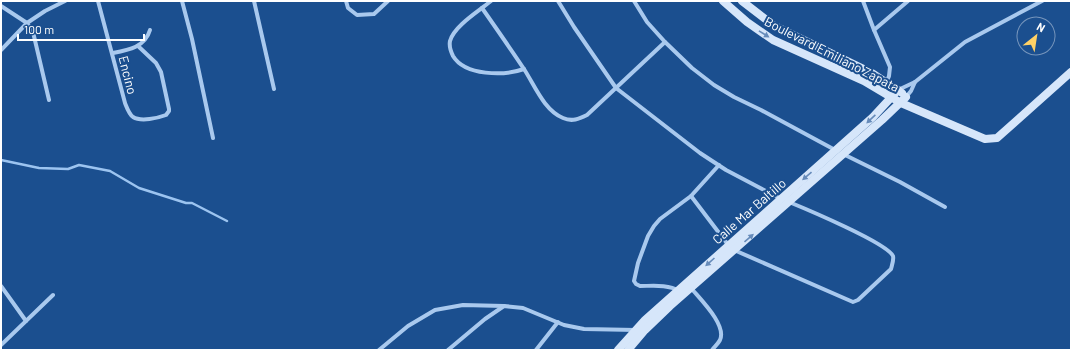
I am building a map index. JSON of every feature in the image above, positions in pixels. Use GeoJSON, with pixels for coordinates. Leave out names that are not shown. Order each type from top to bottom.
{"type":"FeatureCollection","features":[{"type":"Feature","properties":{"kind":"main road","name":"Boulevard Emiliano Zapata"},"geometry":{"type":"LineString","coordinates":[[723,1],[747,22],[773,40],[846,72],[892,97],[903,100],[915,108],[985,139],[997,138],[1071,72]]}},
{"type":"Feature","properties":{"kind":"main road"},"geometry":{"type":"LineString","coordinates":[[742,1],[773,25],[791,35],[872,73],[898,90],[903,100]]}},
{"type":"Feature","properties":{"kind":"main road","name":"Calle Mar Baltillo"},"geometry":{"type":"LineString","coordinates":[[731,248],[790,202],[873,118],[898,90]]}},
{"type":"Feature","properties":{"kind":"main road","name":"Calle Mar Baltillo"},"geometry":{"type":"LineString","coordinates":[[618,350],[670,306],[681,292],[731,248],[781,199],[903,100]]}},
{"type":"Feature","properties":{"kind":"main road","name":"Calle Mar Baltillo"},"geometry":{"type":"LineString","coordinates":[[628,350],[638,332]]}},
{"type":"Feature","properties":{"kind":"street"},"geometry":{"type":"LineString","coordinates":[[1,50],[27,23],[45,11],[65,1]]}},
{"type":"Feature","properties":{"kind":"street","name":"Encino"},"geometry":{"type":"LineString","coordinates":[[98,1],[125,103],[130,114],[134,118],[138,119],[163,116],[168,114],[169,109],[160,72],[156,63],[138,46]]}},
{"type":"Feature","properties":{"kind":"street"},"geometry":{"type":"LineString","coordinates":[[182,1],[214,138]]}},
{"type":"Feature","properties":{"kind":"street"},"geometry":{"type":"LineString","coordinates":[[254,1],[274,89]]}},
{"type":"Feature","properties":{"kind":"street"},"geometry":{"type":"LineString","coordinates":[[346,1],[348,8],[357,15],[374,14],[388,1]]}},
{"type":"Feature","properties":{"kind":"street"},"geometry":{"type":"LineString","coordinates":[[491,1],[462,24],[452,36],[449,43],[450,50],[454,58],[461,65],[473,70],[491,73],[514,73],[524,69]]}},
{"type":"Feature","properties":{"kind":"street"},"geometry":{"type":"LineString","coordinates":[[558,1],[616,88],[694,149],[719,166],[781,199],[875,242],[893,256],[891,268],[881,280],[858,300],[853,302],[731,248],[691,196]]}},
{"type":"Feature","properties":{"kind":"street"},"geometry":{"type":"LineString","coordinates":[[634,1],[646,22],[665,42],[692,68],[714,85],[734,97],[900,182],[945,207]]}},
{"type":"Feature","properties":{"kind":"street"},"geometry":{"type":"LineString","coordinates":[[864,1],[874,30],[890,67],[887,83],[883,92]]}},
{"type":"Feature","properties":{"kind":"street"},"geometry":{"type":"LineString","coordinates":[[874,30],[908,1]]}},
{"type":"Feature","properties":{"kind":"street"},"geometry":{"type":"LineString","coordinates":[[898,90],[915,82],[965,42],[1042,1]]}},
{"type":"Feature","properties":{"kind":"street"},"geometry":{"type":"LineString","coordinates":[[1,6],[27,23],[33,32],[49,100]]}},
{"type":"Feature","properties":{"kind":"street"},"geometry":{"type":"LineString","coordinates":[[482,8],[524,69],[545,104],[563,118],[572,120],[587,115],[665,42]]}},
{"type":"Feature","properties":{"kind":"street"},"geometry":{"type":"LineString","coordinates":[[113,53],[138,46],[145,41],[150,30]]}},
{"type":"Feature","properties":{"kind":"street"},"geometry":{"type":"LineString","coordinates":[[903,100],[911,91],[915,82]]}},
{"type":"Feature","properties":{"kind":"street"},"geometry":{"type":"LineString","coordinates":[[681,292],[667,287],[640,286],[636,284],[634,281],[638,263],[648,236],[654,226],[660,219],[691,196],[719,166]]}},
{"type":"Feature","properties":{"kind":"street"},"geometry":{"type":"LineString","coordinates":[[689,285],[718,323],[721,332],[720,340],[712,350]]}},
{"type":"Feature","properties":{"kind":"street"},"geometry":{"type":"LineString","coordinates":[[1,286],[26,320]]}},
{"type":"Feature","properties":{"kind":"street"},"geometry":{"type":"LineString","coordinates":[[1,344],[53,295]]}},
{"type":"Feature","properties":{"kind":"street"},"geometry":{"type":"LineString","coordinates":[[379,350],[408,326],[434,310],[463,305],[524,308],[558,322],[584,329],[638,332]]}},
{"type":"Feature","properties":{"kind":"street"},"geometry":{"type":"LineString","coordinates":[[448,350],[485,319],[504,306]]}},
{"type":"Feature","properties":{"kind":"street"},"geometry":{"type":"LineString","coordinates":[[536,350],[558,322]]}},
{"type":"Feature","properties":{"kind":"waterway"},"geometry":{"type":"LineString","coordinates":[[1,160],[39,168],[68,169],[79,165],[110,171],[139,188],[186,203],[192,203],[227,221]]}}]}
